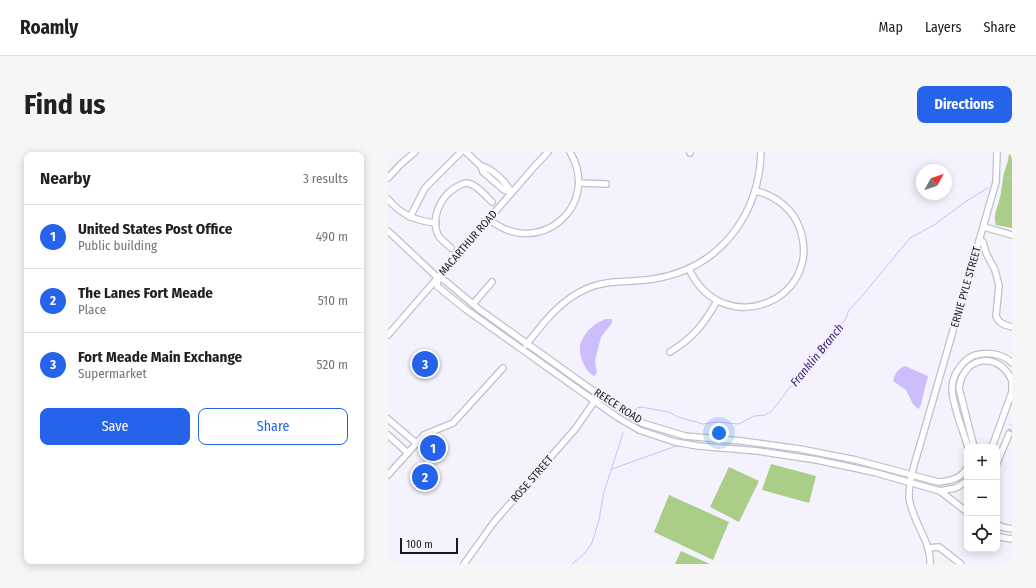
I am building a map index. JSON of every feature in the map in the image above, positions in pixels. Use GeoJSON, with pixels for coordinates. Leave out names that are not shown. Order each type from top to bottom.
{"type":"FeatureCollection","features":[{"type":"Feature","properties":{"kind":"street"},"geometry":{"type":"LineString","coordinates":[[388,178],[415,152]]}},
{"type":"Feature","properties":{"kind":"street"},"geometry":{"type":"LineString","coordinates":[[410,217],[425,188],[460,152]]}},
{"type":"Feature","properties":{"kind":"street"},"geometry":{"type":"LineString","coordinates":[[466,152],[481,166],[487,168],[508,185],[511,192]]}},
{"type":"Feature","properties":{"kind":"street","name":"MACARTHUR ROAD"},"geometry":{"type":"LineString","coordinates":[[388,335],[511,192],[548,152]]}},
{"type":"Feature","properties":{"kind":"street"},"geometry":{"type":"LineString","coordinates":[[489,219],[501,228],[517,233],[531,234],[545,230],[561,220],[570,210],[576,197],[579,183],[578,170],[570,152]]}},
{"type":"Feature","properties":{"kind":"street"},"geometry":{"type":"LineString","coordinates":[[523,350],[556,308],[573,295],[603,283],[619,280],[646,280],[660,278],[689,268],[712,254],[728,239],[746,214],[756,191],[760,171],[761,152]]}},
{"type":"Feature","properties":{"kind":"street","name":"ERNIE PYLE STREET"},"geometry":{"type":"LineString","coordinates":[[930,564],[928,548],[911,507],[909,497],[910,482],[996,182],[997,152]]}},
{"type":"Feature","properties":{"kind":"street"},"geometry":{"type":"LineString","coordinates":[[451,248],[438,234],[436,223],[439,206],[450,191],[467,183],[492,202]]}},
{"type":"Feature","properties":{"kind":"street"},"geometry":{"type":"LineString","coordinates":[[579,183],[606,184]]}},
{"type":"Feature","properties":{"kind":"street"},"geometry":{"type":"LineString","coordinates":[[689,268],[700,287],[717,301],[739,308],[754,307],[769,302],[790,287],[803,259],[802,234],[796,220],[788,209],[769,195],[756,191]]}},
{"type":"Feature","properties":{"kind":"street"},"geometry":{"type":"LineString","coordinates":[[388,199],[398,210],[410,217],[422,222],[436,223]]}},
{"type":"Feature","properties":{"kind":"street"},"geometry":{"type":"LineString","coordinates":[[984,227],[1012,235]]}},
{"type":"Feature","properties":{"kind":"street","name":"REECE ROAD"},"geometry":{"type":"LineString","coordinates":[[388,231],[438,278],[443,279],[473,304],[599,395],[642,423],[685,436],[742,441],[800,449],[856,460],[938,482],[950,481],[959,477],[964,471]]}},
{"type":"Feature","properties":{"kind":"street"},"geometry":{"type":"LineString","coordinates":[[980,240],[984,244],[986,253],[992,262],[998,282],[999,292],[996,316],[1003,324],[1012,327]]}},
{"type":"Feature","properties":{"kind":"street","name":"REECE ROAD"},"geometry":{"type":"LineString","coordinates":[[438,278],[437,286],[464,308],[617,417],[639,430],[675,442],[789,455],[874,472],[940,491],[964,510]]}},
{"type":"Feature","properties":{"kind":"street"},"geometry":{"type":"LineString","coordinates":[[473,304],[492,282]]}},
{"type":"Feature","properties":{"kind":"street"},"geometry":{"type":"LineString","coordinates":[[670,352],[696,333],[717,301]]}},
{"type":"Feature","properties":{"kind":"street"},"geometry":{"type":"LineString","coordinates":[[967,444],[952,389],[953,380],[957,371],[962,363],[970,357],[986,353],[1002,356],[1012,363]]}},
{"type":"Feature","properties":{"kind":"street"},"geometry":{"type":"LineString","coordinates":[[973,444],[959,388],[962,373],[972,364],[988,360],[1003,367],[1009,373],[1012,382],[1012,392],[993,444]]}},
{"type":"Feature","properties":{"kind":"street"},"geometry":{"type":"LineString","coordinates":[[388,475],[424,436],[453,423],[503,368]]}},
{"type":"Feature","properties":{"kind":"street","name":"ROSE STREET"},"geometry":{"type":"LineString","coordinates":[[464,564],[487,531],[576,428],[599,395]]}},
{"type":"Feature","properties":{"kind":"street"},"geometry":{"type":"LineString","coordinates":[[388,419],[416,443]]}},
{"type":"Feature","properties":{"kind":"street"},"geometry":{"type":"LineString","coordinates":[[1000,456],[1009,434]]}},
{"type":"Feature","properties":{"kind":"street"},"geometry":{"type":"LineString","coordinates":[[388,435],[408,453]]}},
{"type":"Feature","properties":{"kind":"street"},"geometry":{"type":"LineString","coordinates":[[940,491],[956,488],[964,482]]}},
{"type":"Feature","properties":{"kind":"street"},"geometry":{"type":"LineString","coordinates":[[1000,526],[1012,529]]}},
{"type":"Feature","properties":{"kind":"street"},"geometry":{"type":"LineString","coordinates":[[1000,537],[1012,539]]}},
{"type":"Feature","properties":{"kind":"street"},"geometry":{"type":"LineString","coordinates":[[928,548],[939,547],[961,564]]}},
{"type":"Feature","properties":{"kind":"green space"},"geometry":{"type":"Polygon","coordinates":[[[1009,152],[1012,152],[1012,228],[996,225],[995,219],[1009,152]]]}},
{"type":"Feature","properties":{"kind":"green space"},"geometry":{"type":"Polygon","coordinates":[[[771,464],[816,476],[809,503],[762,490],[771,464]]]}},
{"type":"Feature","properties":{"kind":"green space"},"geometry":{"type":"Polygon","coordinates":[[[729,467],[759,481],[739,522],[710,507],[729,467]]]}},
{"type":"Feature","properties":{"kind":"green space"},"geometry":{"type":"Polygon","coordinates":[[[669,495],[729,522],[713,560],[654,532],[669,495]]]}},
{"type":"Feature","properties":{"kind":"green space"},"geometry":{"type":"Polygon","coordinates":[[[681,551],[710,564],[675,564],[681,551]]]}},
{"type":"Feature","properties":{"kind":"shaded area"},"geometry":{"type":"Polygon","coordinates":[[[606,319],[612,319],[612,323],[601,337],[595,361],[597,373],[594,376],[584,365],[580,344],[589,330],[599,322],[606,319]]]}},
{"type":"Feature","properties":{"kind":"shaded area"},"geometry":{"type":"Polygon","coordinates":[[[905,366],[928,376],[921,404],[918,409],[913,404],[906,390],[893,381],[900,368],[905,366]]]}},
{"type":"Feature","properties":{"kind":"waterway","name":"Franklin Branch"},"geometry":{"type":"LineString","coordinates":[[1006,179],[1012,177]]}},
{"type":"Feature","properties":{"kind":"waterway","name":"Franklin Branch"},"geometry":{"type":"LineString","coordinates":[[633,413],[637,408],[641,407],[669,412],[678,417],[703,424],[717,422],[739,424],[754,416],[765,415],[772,411],[790,387],[796,384],[799,380],[799,373],[801,370],[813,359],[824,342],[845,320],[849,310],[910,238],[934,225],[965,202],[988,188]]}},
{"type":"Feature","properties":{"kind":"waterway","name":"Franklin Branch"},"geometry":{"type":"LineString","coordinates":[[572,564],[584,554],[592,543],[599,520],[604,492],[623,433]]}},
{"type":"Feature","properties":{"kind":"waterway"},"geometry":{"type":"LineString","coordinates":[[688,442],[693,440]]}},
{"type":"Feature","properties":{"kind":"waterway"},"geometry":{"type":"LineString","coordinates":[[612,469],[679,445]]}},
{"type":"Feature","properties":{"kind":"tunnel"},"geometry":{"type":"LineString","coordinates":[[1009,434],[1012,425]]}},
{"type":"Feature","properties":{"kind":"place","name":"Fort Meade Main Exchange"},"geometry":{"type":"Point","coordinates":[425,364]}},
{"type":"Feature","properties":{"kind":"place","name":"United States Post Office"},"geometry":{"type":"Point","coordinates":[433,448]}},
{"type":"Feature","properties":{"kind":"place","name":"The Lanes Fort Meade"},"geometry":{"type":"Point","coordinates":[425,477]}}]}
